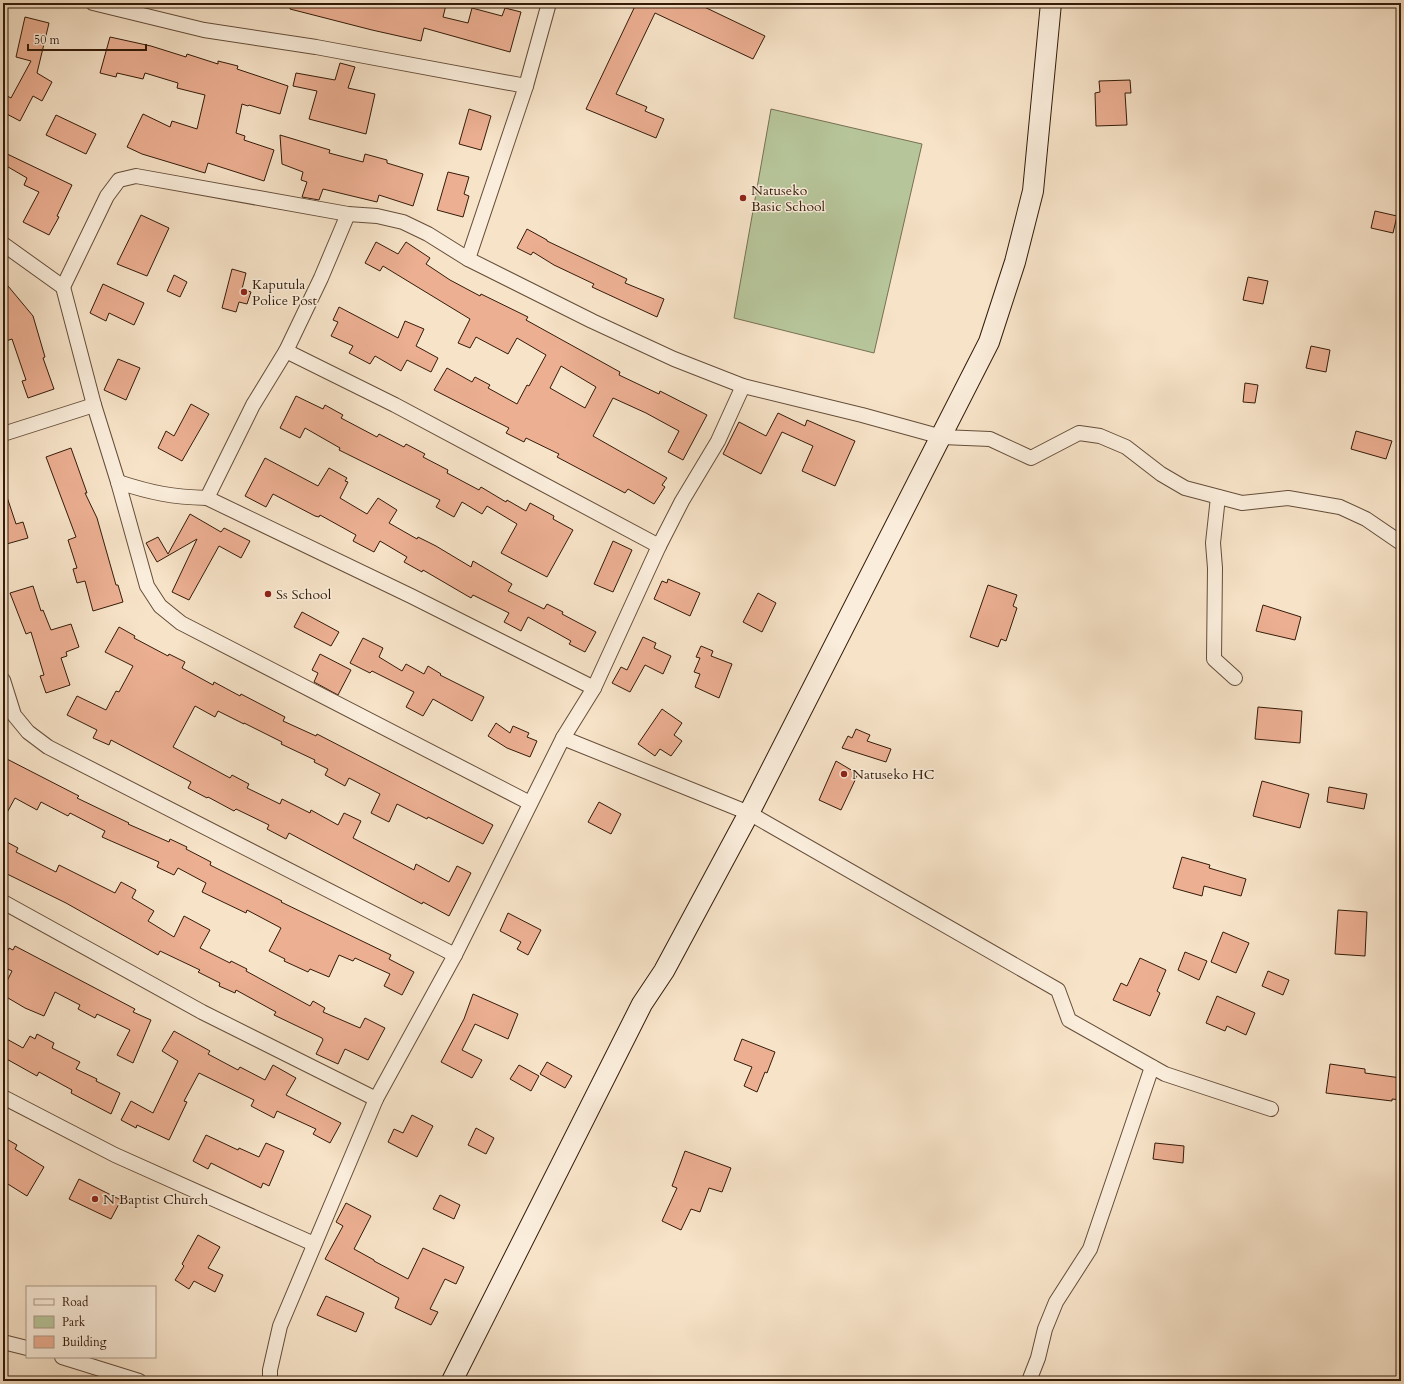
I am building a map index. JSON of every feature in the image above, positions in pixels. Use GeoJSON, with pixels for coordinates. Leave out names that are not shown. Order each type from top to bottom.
{"type":"FeatureCollection","features":[{"type":"Feature","properties":{"kind":"street"},"geometry":{"type":"LineString","coordinates":[[93,3],[204,30],[316,47],[526,86]]}},
{"type":"Feature","properties":{"kind":"street"},"geometry":{"type":"LineString","coordinates":[[468,259],[526,86],[549,3]]}},
{"type":"Feature","properties":{"kind":"street"},"geometry":{"type":"LineString","coordinates":[[452,1381],[642,1004],[664,971],[749,813],[942,438],[989,342],[1017,255],[1033,191],[1051,3]]}},
{"type":"Feature","properties":{"kind":"street"},"geometry":{"type":"LineString","coordinates":[[63,287],[107,196],[119,180],[136,176],[348,214],[376,216],[403,222],[428,234],[468,259],[592,321],[674,359],[743,386],[942,438],[990,439],[1032,458],[1079,433],[1100,436],[1126,447],[1161,474],[1185,488],[1242,503],[1288,498],[1340,507],[1366,519],[1401,544]]}},
{"type":"Feature","properties":{"kind":"street"},"geometry":{"type":"LineString","coordinates":[[207,498],[253,405],[286,351],[321,278],[348,214]]}},
{"type":"Feature","properties":{"kind":"street"},"geometry":{"type":"LineString","coordinates":[[3,244],[63,287],[94,405],[118,482],[147,586],[160,606],[181,623],[530,803]]}},
{"type":"Feature","properties":{"kind":"street"},"geometry":{"type":"LineString","coordinates":[[286,351],[395,405],[659,546]]}},
{"type":"Feature","properties":{"kind":"street"},"geometry":{"type":"LineString","coordinates":[[270,1381],[270,1370],[280,1326],[376,1099],[455,955],[563,738],[594,688],[659,546],[682,501],[718,441],[743,386]]}},
{"type":"Feature","properties":{"kind":"street"},"geometry":{"type":"LineString","coordinates":[[3,434],[94,405]]}},
{"type":"Feature","properties":{"kind":"street"},"geometry":{"type":"LineString","coordinates":[[118,482],[149,492],[176,498],[207,498],[411,596],[594,688]]}},
{"type":"Feature","properties":{"kind":"street"},"geometry":{"type":"LineString","coordinates":[[1218,497],[1213,543],[1215,568],[1214,660],[1235,678]]}},
{"type":"Feature","properties":{"kind":"street"},"geometry":{"type":"LineString","coordinates":[[3,680],[14,715],[28,732],[48,747],[455,955]]}},
{"type":"Feature","properties":{"kind":"street"},"geometry":{"type":"LineString","coordinates":[[563,738],[749,813],[1058,990],[1069,1020],[1164,1074],[1271,1109]]}},
{"type":"Feature","properties":{"kind":"street"},"geometry":{"type":"LineString","coordinates":[[3,902],[202,1012],[376,1099]]}},
{"type":"Feature","properties":{"kind":"street"},"geometry":{"type":"LineString","coordinates":[[1029,1381],[1038,1358],[1045,1329],[1056,1302],[1090,1249],[1152,1067]]}},
{"type":"Feature","properties":{"kind":"street"},"geometry":{"type":"LineString","coordinates":[[3,1097],[115,1155],[314,1244]]}},
{"type":"Feature","properties":{"kind":"street"},"geometry":{"type":"LineString","coordinates":[[3,1342],[26,1348]]}},
{"type":"Feature","properties":{"kind":"street"},"geometry":{"type":"LineString","coordinates":[[65,1358],[139,1381]]}},
{"type":"Feature","properties":{"kind":"green space"},"geometry":{"type":"Polygon","coordinates":[[[771,109],[922,144],[874,353],[734,318],[771,109]]]}},
{"type":"Feature","properties":{"kind":"building"},"geometry":{"type":"Polygon","coordinates":[[[290,3],[439,3],[446,5],[443,17],[468,23],[472,8],[502,16],[505,8],[521,12],[510,52],[424,28],[421,41],[290,9],[290,3]]]}},
{"type":"Feature","properties":{"kind":"building"},"geometry":{"type":"Polygon","coordinates":[[[634,3],[696,3],[765,36],[753,59],[655,13],[616,94],[647,107],[645,111],[664,119],[656,138],[586,109],[636,4],[634,3]]]}},
{"type":"Feature","properties":{"kind":"building"},"geometry":{"type":"Polygon","coordinates":[[[25,17],[49,23],[37,73],[52,82],[42,101],[33,96],[20,121],[3,112],[3,94],[11,98],[31,61],[16,57],[25,17]]]}},
{"type":"Feature","properties":{"kind":"building"},"geometry":{"type":"Polygon","coordinates":[[[110,37],[151,46],[186,57],[187,54],[218,64],[218,61],[238,66],[237,69],[288,86],[280,114],[242,104],[236,133],[245,136],[244,140],[274,150],[264,181],[208,163],[205,173],[142,154],[127,147],[143,114],[170,127],[172,121],[197,129],[205,95],[177,88],[178,83],[145,73],[143,79],[117,73],[116,77],[100,73],[110,37]]]}},
{"type":"Feature","properties":{"kind":"building"},"geometry":{"type":"Polygon","coordinates":[[[340,63],[355,67],[348,88],[375,94],[366,134],[309,119],[317,91],[293,86],[296,73],[335,80],[340,63]]]}},
{"type":"Feature","properties":{"kind":"building"},"geometry":{"type":"Polygon","coordinates":[[[1130,80],[1131,93],[1125,93],[1127,125],[1096,126],[1095,93],[1100,92],[1099,81],[1130,80]]]}},
{"type":"Feature","properties":{"kind":"building"},"geometry":{"type":"Polygon","coordinates":[[[469,109],[491,116],[481,150],[459,144],[469,109]]]}},
{"type":"Feature","properties":{"kind":"building"},"geometry":{"type":"Polygon","coordinates":[[[56,115],[96,134],[86,154],[46,135],[56,115]]]}},
{"type":"Feature","properties":{"kind":"building"},"geometry":{"type":"Polygon","coordinates":[[[280,135],[330,150],[329,153],[363,162],[365,154],[387,160],[387,163],[423,174],[413,206],[379,195],[377,202],[323,189],[319,200],[302,197],[307,182],[301,180],[303,172],[282,164],[280,135]]]}},
{"type":"Feature","properties":{"kind":"building"},"geometry":{"type":"Polygon","coordinates":[[[3,152],[72,185],[57,216],[59,217],[49,235],[23,222],[39,192],[24,185],[27,178],[3,164],[3,152]]]}},
{"type":"Feature","properties":{"kind":"building"},"geometry":{"type":"Polygon","coordinates":[[[448,172],[469,177],[464,194],[469,196],[463,217],[437,210],[448,172]]]}},
{"type":"Feature","properties":{"kind":"building"},"geometry":{"type":"Polygon","coordinates":[[[1375,211],[1397,216],[1393,233],[1371,228],[1375,211]]]}},
{"type":"Feature","properties":{"kind":"building"},"geometry":{"type":"Polygon","coordinates":[[[141,215],[169,228],[147,276],[117,264],[141,215]]]}},
{"type":"Feature","properties":{"kind":"building"},"geometry":{"type":"Polygon","coordinates":[[[527,229],[547,241],[627,279],[625,283],[664,299],[657,317],[592,287],[594,284],[554,265],[533,252],[531,255],[517,248],[527,229]]]}},
{"type":"Feature","properties":{"kind":"building"},"geometry":{"type":"Polygon","coordinates":[[[376,242],[398,254],[406,242],[430,258],[426,264],[450,280],[480,296],[481,294],[528,317],[526,320],[620,372],[619,375],[659,394],[660,391],[707,415],[683,460],[668,452],[679,431],[646,413],[613,398],[593,436],[667,478],[662,485],[665,487],[654,504],[628,489],[625,493],[557,457],[559,454],[526,438],[524,442],[506,433],[509,428],[434,390],[447,368],[472,382],[475,377],[490,385],[488,388],[517,404],[546,355],[517,338],[508,354],[476,337],[470,348],[458,343],[470,319],[383,266],[380,271],[365,263],[376,242]],[[561,366],[550,388],[585,408],[596,387],[561,366]]]}},
{"type":"Feature","properties":{"kind":"building"},"geometry":{"type":"Polygon","coordinates":[[[232,269],[246,273],[242,289],[251,292],[247,304],[239,302],[236,312],[222,308],[232,269]]]}},
{"type":"Feature","properties":{"kind":"building"},"geometry":{"type":"Polygon","coordinates":[[[174,275],[187,282],[180,297],[167,291],[174,275]]]}},
{"type":"Feature","properties":{"kind":"building"},"geometry":{"type":"Polygon","coordinates":[[[1248,277],[1268,281],[1263,304],[1243,300],[1248,277]]]}},
{"type":"Feature","properties":{"kind":"building"},"geometry":{"type":"Polygon","coordinates":[[[3,280],[33,316],[45,357],[43,358],[54,389],[28,398],[22,381],[26,380],[12,339],[6,341],[3,331],[3,280]]]}},
{"type":"Feature","properties":{"kind":"building"},"geometry":{"type":"Polygon","coordinates":[[[103,284],[144,303],[134,325],[109,313],[106,321],[90,313],[103,284]]]}},
{"type":"Feature","properties":{"kind":"building"},"geometry":{"type":"Polygon","coordinates":[[[339,307],[398,338],[405,321],[424,329],[416,346],[438,358],[431,372],[407,360],[401,371],[375,356],[370,364],[349,353],[353,346],[331,336],[338,322],[333,320],[339,307]]]}},
{"type":"Feature","properties":{"kind":"building"},"geometry":{"type":"Polygon","coordinates":[[[1311,346],[1330,350],[1326,372],[1306,368],[1311,346]]]}},
{"type":"Feature","properties":{"kind":"building"},"geometry":{"type":"Polygon","coordinates":[[[118,359],[140,368],[126,400],[104,390],[118,359]]]}},
{"type":"Feature","properties":{"kind":"building"},"geometry":{"type":"Polygon","coordinates":[[[1245,383],[1258,385],[1255,403],[1243,402],[1245,383]]]}},
{"type":"Feature","properties":{"kind":"building"},"geometry":{"type":"Polygon","coordinates":[[[296,396],[323,409],[325,405],[343,415],[341,418],[377,437],[379,434],[404,447],[406,444],[425,454],[423,457],[448,470],[447,473],[479,490],[481,487],[506,502],[507,500],[526,511],[530,503],[554,516],[553,519],[573,530],[547,577],[501,553],[517,524],[487,506],[482,514],[462,502],[454,517],[436,507],[440,500],[339,450],[340,448],[305,428],[300,438],[280,428],[296,396]]]}},
{"type":"Feature","properties":{"kind":"building"},"geometry":{"type":"Polygon","coordinates":[[[191,404],[209,414],[182,461],[158,448],[166,431],[174,436],[191,404]]]}},
{"type":"Feature","properties":{"kind":"building"},"geometry":{"type":"Polygon","coordinates":[[[778,413],[805,426],[807,420],[855,441],[835,486],[802,471],[813,446],[782,432],[761,474],[723,454],[739,422],[766,436],[778,413]]]}},
{"type":"Feature","properties":{"kind":"building"},"geometry":{"type":"Polygon","coordinates":[[[1356,431],[1392,441],[1386,459],[1351,449],[1356,431]]]}},
{"type":"Feature","properties":{"kind":"building"},"geometry":{"type":"Polygon","coordinates":[[[71,448],[87,493],[85,493],[97,518],[116,585],[118,585],[123,602],[93,611],[85,581],[77,583],[73,569],[77,568],[68,540],[76,537],[46,457],[71,448]]]}},
{"type":"Feature","properties":{"kind":"building"},"geometry":{"type":"Polygon","coordinates":[[[265,458],[318,486],[329,468],[347,478],[345,481],[348,482],[340,498],[367,514],[378,498],[397,510],[389,523],[417,539],[418,537],[436,546],[471,567],[473,561],[512,584],[508,591],[544,609],[547,604],[563,612],[562,614],[596,632],[585,652],[569,644],[571,641],[528,617],[521,631],[504,622],[509,613],[473,595],[471,598],[423,570],[422,572],[404,562],[407,557],[380,541],[374,552],[353,541],[356,535],[320,515],[319,517],[315,516],[273,494],[266,507],[245,496],[265,458]]]}},
{"type":"Feature","properties":{"kind":"building"},"geometry":{"type":"Polygon","coordinates":[[[3,491],[5,491],[16,524],[23,522],[28,538],[3,545],[3,491]]]}},
{"type":"Feature","properties":{"kind":"building"},"geometry":{"type":"Polygon","coordinates":[[[190,514],[221,532],[224,528],[250,541],[241,558],[219,546],[189,600],[172,592],[197,539],[157,562],[146,543],[158,537],[168,554],[190,514]]]}},
{"type":"Feature","properties":{"kind":"building"},"geometry":{"type":"Polygon","coordinates":[[[613,541],[632,550],[613,592],[594,584],[613,541]]]}},
{"type":"Feature","properties":{"kind":"building"},"geometry":{"type":"Polygon","coordinates":[[[668,579],[700,593],[690,616],[654,599],[662,581],[667,583],[668,579]]]}},
{"type":"Feature","properties":{"kind":"building"},"geometry":{"type":"Polygon","coordinates":[[[988,585],[1017,595],[1013,606],[1017,608],[1006,641],[1001,639],[998,647],[970,637],[988,585]]]}},
{"type":"Feature","properties":{"kind":"building"},"geometry":{"type":"Polygon","coordinates":[[[33,586],[41,611],[43,610],[51,630],[71,624],[79,647],[66,652],[67,656],[61,658],[70,685],[46,693],[40,676],[44,675],[31,632],[26,634],[10,593],[33,586]]]}},
{"type":"Feature","properties":{"kind":"building"},"geometry":{"type":"Polygon","coordinates":[[[758,593],[776,603],[762,632],[743,622],[758,593]]]}},
{"type":"Feature","properties":{"kind":"building"},"geometry":{"type":"Polygon","coordinates":[[[1263,605],[1301,617],[1295,640],[1256,631],[1263,605]]]}},
{"type":"Feature","properties":{"kind":"building"},"geometry":{"type":"Polygon","coordinates":[[[302,612],[339,632],[331,646],[294,627],[302,612]]]}},
{"type":"Feature","properties":{"kind":"building"},"geometry":{"type":"Polygon","coordinates":[[[119,627],[135,636],[134,638],[168,656],[169,654],[185,662],[182,668],[213,685],[214,682],[240,696],[241,694],[285,717],[283,721],[316,736],[317,734],[493,825],[483,844],[428,817],[427,819],[397,804],[389,822],[371,813],[380,794],[349,778],[345,786],[325,775],[328,769],[314,762],[315,760],[218,711],[215,717],[195,706],[173,747],[230,778],[232,775],[249,784],[247,788],[280,804],[282,799],[310,813],[311,810],[338,825],[344,813],[361,821],[353,838],[414,870],[416,864],[449,882],[457,866],[471,873],[449,916],[423,902],[422,904],[289,833],[286,839],[267,829],[269,825],[236,809],[234,811],[208,797],[207,798],[188,788],[191,782],[111,740],[109,745],[93,738],[97,730],[67,715],[77,696],[106,710],[116,691],[119,692],[133,666],[105,652],[119,627]]]}},
{"type":"Feature","properties":{"kind":"building"},"geometry":{"type":"Polygon","coordinates":[[[643,637],[656,643],[654,648],[671,656],[663,674],[645,665],[630,692],[612,683],[621,667],[627,670],[643,637]]]}},
{"type":"Feature","properties":{"kind":"building"},"geometry":{"type":"Polygon","coordinates":[[[363,638],[383,648],[379,657],[402,671],[406,664],[424,674],[428,666],[441,674],[440,675],[484,697],[472,721],[433,699],[423,716],[406,707],[414,692],[372,671],[370,673],[350,663],[363,638]]]}},
{"type":"Feature","properties":{"kind":"building"},"geometry":{"type":"Polygon","coordinates":[[[701,646],[713,651],[711,656],[732,664],[719,698],[695,687],[700,674],[694,672],[700,658],[696,657],[701,646]]]}},
{"type":"Feature","properties":{"kind":"building"},"geometry":{"type":"Polygon","coordinates":[[[320,654],[351,670],[338,695],[314,682],[318,673],[312,670],[320,654]]]}},
{"type":"Feature","properties":{"kind":"building"},"geometry":{"type":"Polygon","coordinates":[[[1258,707],[1302,711],[1300,743],[1255,739],[1258,707]]]}},
{"type":"Feature","properties":{"kind":"building"},"geometry":{"type":"Polygon","coordinates":[[[662,709],[682,723],[674,735],[682,741],[671,756],[660,749],[655,756],[638,744],[662,709]]]}},
{"type":"Feature","properties":{"kind":"building"},"geometry":{"type":"Polygon","coordinates":[[[496,723],[510,733],[513,726],[529,733],[527,737],[537,741],[530,757],[507,748],[488,736],[496,723]]]}},
{"type":"Feature","properties":{"kind":"building"},"geometry":{"type":"Polygon","coordinates":[[[856,729],[870,735],[867,741],[891,749],[886,762],[842,748],[848,736],[852,738],[856,729]]]}},
{"type":"Feature","properties":{"kind":"building"},"geometry":{"type":"Polygon","coordinates":[[[3,757],[79,796],[77,798],[129,823],[128,824],[169,842],[170,839],[187,847],[186,849],[211,862],[210,865],[282,901],[281,902],[391,955],[389,959],[414,972],[402,995],[384,986],[390,974],[355,958],[353,961],[339,955],[329,977],[310,969],[308,972],[284,961],[285,959],[269,951],[281,928],[247,910],[246,913],[202,892],[206,883],[178,868],[174,875],[157,867],[159,862],[102,837],[105,831],[70,813],[68,816],[41,802],[37,810],[15,798],[3,820],[3,757]]]}},
{"type":"Feature","properties":{"kind":"building"},"geometry":{"type":"Polygon","coordinates":[[[836,761],[858,774],[841,810],[819,800],[836,761]]]}},
{"type":"Feature","properties":{"kind":"building"},"geometry":{"type":"Polygon","coordinates":[[[1262,781],[1309,794],[1300,828],[1253,816],[1262,781]]]}},
{"type":"Feature","properties":{"kind":"building"},"geometry":{"type":"Polygon","coordinates":[[[1329,787],[1367,794],[1364,809],[1327,802],[1329,787]]]}},
{"type":"Feature","properties":{"kind":"building"},"geometry":{"type":"Polygon","coordinates":[[[599,802],[621,814],[611,834],[588,822],[599,802]]]}},
{"type":"Feature","properties":{"kind":"building"},"geometry":{"type":"Polygon","coordinates":[[[3,840],[18,848],[16,852],[56,872],[59,865],[115,893],[121,882],[136,890],[132,898],[154,911],[148,921],[174,937],[184,916],[210,930],[200,948],[230,963],[231,961],[247,969],[246,971],[310,1006],[313,1001],[325,1008],[323,1012],[360,1028],[365,1018],[385,1028],[368,1060],[345,1049],[338,1064],[316,1054],[323,1040],[322,1038],[274,1015],[276,1012],[236,990],[235,993],[219,986],[220,983],[198,972],[200,970],[160,951],[158,955],[66,903],[5,873],[3,877],[3,840]]]}},
{"type":"Feature","properties":{"kind":"building"},"geometry":{"type":"Polygon","coordinates":[[[1182,857],[1210,865],[1209,868],[1246,879],[1241,896],[1204,886],[1202,896],[1173,888],[1182,857]]]}},
{"type":"Feature","properties":{"kind":"building"},"geometry":{"type":"Polygon","coordinates":[[[1338,910],[1367,912],[1365,956],[1335,954],[1338,910]]]}},
{"type":"Feature","properties":{"kind":"building"},"geometry":{"type":"Polygon","coordinates":[[[508,913],[541,930],[528,955],[517,949],[521,942],[500,931],[508,913]]]}},
{"type":"Feature","properties":{"kind":"building"},"geometry":{"type":"Polygon","coordinates":[[[1223,932],[1249,943],[1236,973],[1211,962],[1223,932]]]}},
{"type":"Feature","properties":{"kind":"building"},"geometry":{"type":"Polygon","coordinates":[[[15,946],[135,1009],[133,1012],[151,1020],[133,1063],[117,1055],[130,1030],[97,1014],[95,1018],[78,1009],[80,1005],[55,992],[44,1016],[25,1008],[3,995],[3,989],[12,971],[3,967],[3,960],[9,948],[13,950],[15,946]]]}},
{"type":"Feature","properties":{"kind":"building"},"geometry":{"type":"Polygon","coordinates":[[[1185,952],[1207,961],[1199,980],[1178,970],[1185,952]]]}},
{"type":"Feature","properties":{"kind":"building"},"geometry":{"type":"Polygon","coordinates":[[[1140,958],[1166,970],[1157,991],[1160,993],[1150,1016],[1113,1000],[1121,983],[1127,986],[1140,958]]]}},
{"type":"Feature","properties":{"kind":"building"},"geometry":{"type":"Polygon","coordinates":[[[1268,971],[1289,980],[1283,995],[1262,986],[1268,971]]]}},
{"type":"Feature","properties":{"kind":"building"},"geometry":{"type":"Polygon","coordinates":[[[473,994],[518,1014],[508,1039],[475,1024],[462,1050],[482,1060],[472,1078],[441,1062],[464,1019],[473,994]]]}},
{"type":"Feature","properties":{"kind":"building"},"geometry":{"type":"Polygon","coordinates":[[[1217,996],[1255,1013],[1246,1035],[1227,1026],[1225,1031],[1206,1023],[1217,996]]]}},
{"type":"Feature","properties":{"kind":"building"},"geometry":{"type":"Polygon","coordinates":[[[174,1031],[210,1051],[208,1054],[238,1070],[240,1067],[265,1080],[273,1065],[296,1078],[286,1095],[341,1123],[330,1143],[313,1134],[316,1129],[277,1111],[274,1118],[251,1106],[254,1100],[199,1073],[184,1101],[187,1102],[169,1140],[137,1125],[136,1128],[121,1120],[131,1101],[153,1113],[178,1061],[162,1051],[174,1031]]]}},
{"type":"Feature","properties":{"kind":"building"},"geometry":{"type":"Polygon","coordinates":[[[37,1034],[54,1043],[52,1048],[80,1062],[76,1069],[97,1079],[96,1081],[120,1093],[111,1114],[71,1093],[72,1090],[39,1072],[37,1076],[3,1057],[3,1037],[23,1048],[30,1036],[35,1039],[37,1034]]]}},
{"type":"Feature","properties":{"kind":"building"},"geometry":{"type":"Polygon","coordinates":[[[742,1039],[775,1052],[767,1073],[765,1072],[757,1092],[744,1086],[752,1067],[734,1060],[742,1039]]]}},
{"type":"Feature","properties":{"kind":"building"},"geometry":{"type":"Polygon","coordinates":[[[547,1062],[572,1076],[565,1088],[540,1074],[547,1062]]]}},
{"type":"Feature","properties":{"kind":"building"},"geometry":{"type":"Polygon","coordinates":[[[1330,1064],[1365,1069],[1365,1073],[1401,1078],[1401,1100],[1392,1099],[1392,1101],[1326,1093],[1330,1064]]]}},
{"type":"Feature","properties":{"kind":"building"},"geometry":{"type":"Polygon","coordinates":[[[519,1065],[539,1076],[531,1091],[510,1079],[519,1065]]]}},
{"type":"Feature","properties":{"kind":"building"},"geometry":{"type":"Polygon","coordinates":[[[412,1115],[433,1126],[417,1157],[388,1142],[394,1129],[403,1133],[412,1115]]]}},
{"type":"Feature","properties":{"kind":"building"},"geometry":{"type":"Polygon","coordinates":[[[476,1128],[494,1138],[486,1154],[468,1145],[476,1128]]]}},
{"type":"Feature","properties":{"kind":"building"},"geometry":{"type":"Polygon","coordinates":[[[206,1135],[238,1150],[239,1148],[259,1157],[266,1143],[284,1151],[269,1186],[263,1183],[261,1188],[211,1163],[208,1169],[193,1161],[206,1135]]]}},
{"type":"Feature","properties":{"kind":"building"},"geometry":{"type":"Polygon","coordinates":[[[3,1137],[17,1145],[15,1149],[44,1167],[27,1196],[3,1181],[3,1137]]]}},
{"type":"Feature","properties":{"kind":"building"},"geometry":{"type":"Polygon","coordinates":[[[1155,1143],[1184,1146],[1183,1163],[1153,1159],[1155,1143]]]}},
{"type":"Feature","properties":{"kind":"building"},"geometry":{"type":"Polygon","coordinates":[[[685,1151],[731,1168],[722,1192],[709,1188],[700,1212],[691,1209],[681,1230],[662,1221],[677,1188],[672,1186],[685,1151]]]}},
{"type":"Feature","properties":{"kind":"building","name":"N Baptist Church"},"geometry":{"type":"Polygon","coordinates":[[[79,1179],[121,1200],[111,1219],[69,1199],[79,1179]]]}},
{"type":"Feature","properties":{"kind":"building"},"geometry":{"type":"Polygon","coordinates":[[[440,1195],[460,1205],[454,1219],[433,1209],[440,1195]]]}},
{"type":"Feature","properties":{"kind":"building"},"geometry":{"type":"Polygon","coordinates":[[[346,1203],[371,1216],[354,1249],[374,1261],[408,1279],[423,1248],[464,1267],[456,1284],[445,1279],[430,1309],[438,1312],[431,1325],[395,1308],[399,1298],[325,1259],[343,1226],[336,1222],[346,1203]]]}},
{"type":"Feature","properties":{"kind":"building"},"geometry":{"type":"Polygon","coordinates":[[[198,1235],[220,1247],[208,1268],[223,1275],[215,1292],[194,1281],[189,1289],[175,1280],[184,1266],[182,1264],[198,1235]]]}},
{"type":"Feature","properties":{"kind":"building"},"geometry":{"type":"Polygon","coordinates":[[[326,1296],[364,1313],[356,1332],[317,1315],[326,1296]]]}},
{"type":"Feature","properties":{"kind":"place","name":"Natuseko Basic School"},"geometry":{"type":"Point","coordinates":[743,198]}},
{"type":"Feature","properties":{"kind":"place","name":"Kaputula Police Post"},"geometry":{"type":"Point","coordinates":[244,292]}},
{"type":"Feature","properties":{"kind":"place","name":"Ss School"},"geometry":{"type":"Point","coordinates":[268,594]}},
{"type":"Feature","properties":{"kind":"place","name":"Natuseko HC"},"geometry":{"type":"Point","coordinates":[844,774]}},
{"type":"Feature","properties":{"kind":"place","name":"N Baptist Church"},"geometry":{"type":"Point","coordinates":[95,1199]}}]}
